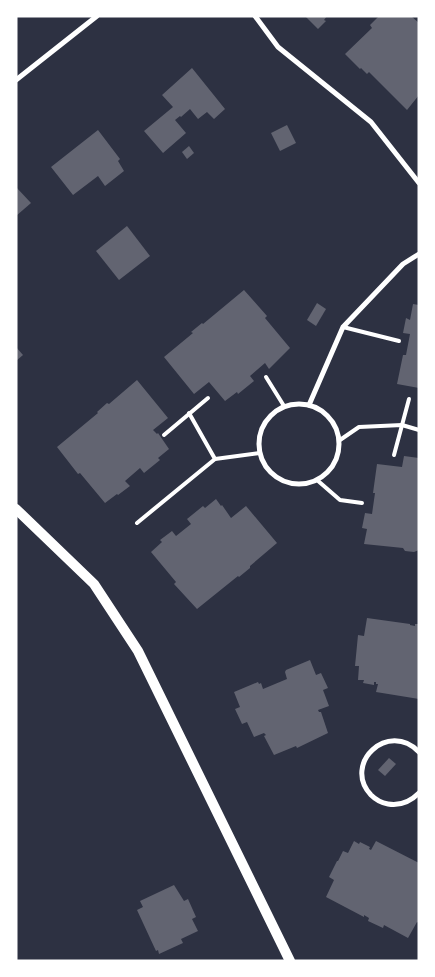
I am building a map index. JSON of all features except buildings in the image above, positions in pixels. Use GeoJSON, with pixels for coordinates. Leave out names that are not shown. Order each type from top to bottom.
{"type":"FeatureCollection","features":[{"type":"Feature","properties":{"kind":"main road"},"geometry":{"type":"LineString","coordinates":[[18,514],[94,584],[138,651],[290,961]]}},
{"type":"Feature","properties":{"kind":"street"},"geometry":{"type":"LineString","coordinates":[[16,80],[97,16]]}},
{"type":"Feature","properties":{"kind":"street"},"geometry":{"type":"LineString","coordinates":[[255,16],[278,47],[371,122],[419,183]]}},
{"type":"Feature","properties":{"kind":"street"},"geometry":{"type":"LineString","coordinates":[[309,404],[343,327],[402,264],[419,254]]}},
{"type":"Feature","properties":{"kind":"street"},"geometry":{"type":"LineString","coordinates":[[309,404],[321,409],[330,417],[336,428],[340,440],[334,463],[327,473],[317,480],[294,484],[272,474],[264,464],[259,441],[261,430],[267,420],[284,406],[309,404]]}},
{"type":"Feature","properties":{"kind":"street"},"geometry":{"type":"LineString","coordinates":[[419,752],[410,744],[400,741],[379,744],[365,758],[362,780],[366,790],[383,804],[405,803],[419,793]]}},
{"type":"Feature","properties":{"kind":"lane"},"geometry":{"type":"LineString","coordinates":[[343,327],[399,341]]}},
{"type":"Feature","properties":{"kind":"lane"},"geometry":{"type":"LineString","coordinates":[[266,376],[284,406]]}},
{"type":"Feature","properties":{"kind":"lane"},"geometry":{"type":"LineString","coordinates":[[164,435],[208,398]]}},
{"type":"Feature","properties":{"kind":"lane"},"geometry":{"type":"LineString","coordinates":[[394,455],[409,399]]}},
{"type":"Feature","properties":{"kind":"lane"},"geometry":{"type":"LineString","coordinates":[[189,413],[215,459]]}},
{"type":"Feature","properties":{"kind":"lane"},"geometry":{"type":"LineString","coordinates":[[340,440],[359,427],[402,425],[419,430]]}},
{"type":"Feature","properties":{"kind":"lane"},"geometry":{"type":"LineString","coordinates":[[137,523],[215,459],[260,452]]}},
{"type":"Feature","properties":{"kind":"lane"},"geometry":{"type":"LineString","coordinates":[[317,480],[340,500],[362,503]]}}]}
